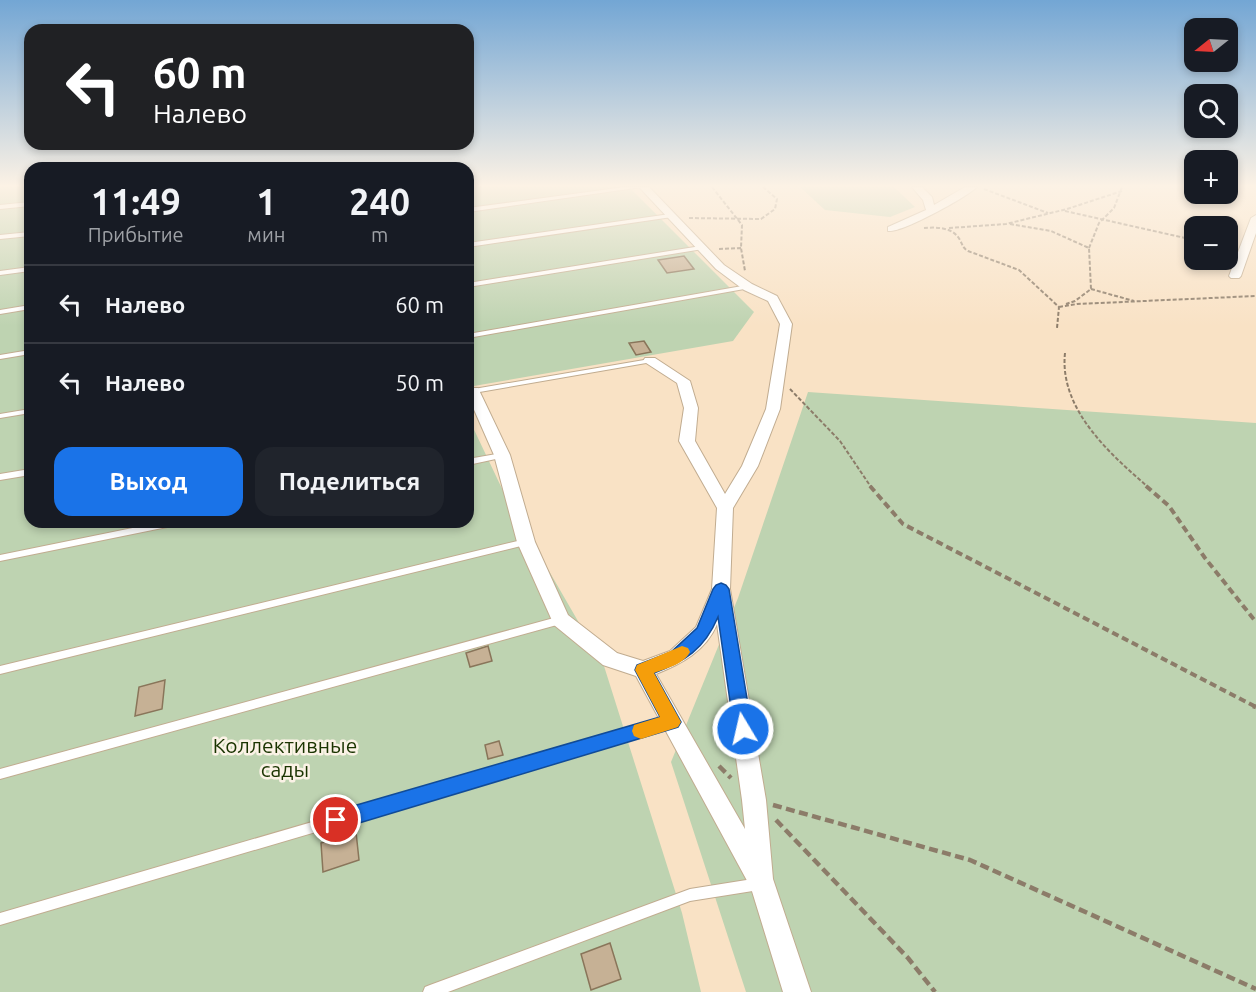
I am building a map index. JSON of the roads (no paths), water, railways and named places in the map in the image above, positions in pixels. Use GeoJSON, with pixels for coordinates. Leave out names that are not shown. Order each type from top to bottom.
{"type":"FeatureCollection","features":[{"type":"Feature","properties":{"kind":"street"},"geometry":{"type":"LineString","coordinates":[[687,233],[720,267],[748,287],[773,299],[786,324],[773,409],[750,466],[725,508],[721,589],[754,800],[762,883]]}},
{"type":"Feature","properties":{"kind":"street"},"geometry":{"type":"LineString","coordinates":[[1235,276],[1250,233]]}},
{"type":"Feature","properties":{"kind":"street"},"geometry":{"type":"LineString","coordinates":[[650,361],[683,381],[691,408],[687,441],[725,508]]}},
{"type":"Feature","properties":{"kind":"street"},"geometry":{"type":"LineString","coordinates":[[474,400],[502,455],[526,542],[561,620],[610,659],[643,670],[677,657],[704,632],[721,589]]}},
{"type":"Feature","properties":{"kind":"street"},"geometry":{"type":"LineString","coordinates":[[643,670],[762,883],[797,992]]}},
{"type":"Feature","properties":{"kind":"lane"},"geometry":{"type":"LineString","coordinates":[[474,244],[550,233]]}},
{"type":"Feature","properties":{"kind":"lane"},"geometry":{"type":"LineString","coordinates":[[0,237],[24,235]]}},
{"type":"Feature","properties":{"kind":"lane"},"geometry":{"type":"LineString","coordinates":[[474,284],[701,248]]}},
{"type":"Feature","properties":{"kind":"lane"},"geometry":{"type":"LineString","coordinates":[[0,273],[24,270]]}},
{"type":"Feature","properties":{"kind":"lane"},"geometry":{"type":"LineString","coordinates":[[474,335],[748,287]]}},
{"type":"Feature","properties":{"kind":"lane"},"geometry":{"type":"LineString","coordinates":[[0,312],[24,308]]}},
{"type":"Feature","properties":{"kind":"lane"},"geometry":{"type":"LineString","coordinates":[[0,357],[24,353]]}},
{"type":"Feature","properties":{"kind":"lane"},"geometry":{"type":"LineString","coordinates":[[474,391],[650,361]]}},
{"type":"Feature","properties":{"kind":"lane"},"geometry":{"type":"LineString","coordinates":[[0,416],[24,412]]}},
{"type":"Feature","properties":{"kind":"lane"},"geometry":{"type":"LineString","coordinates":[[474,461],[502,455]]}},
{"type":"Feature","properties":{"kind":"lane"},"geometry":{"type":"LineString","coordinates":[[0,477],[24,473]]}},
{"type":"Feature","properties":{"kind":"lane"},"geometry":{"type":"LineString","coordinates":[[0,558],[148,528]]}},
{"type":"Feature","properties":{"kind":"lane"},"geometry":{"type":"LineString","coordinates":[[0,670],[526,542]]}},
{"type":"Feature","properties":{"kind":"lane"},"geometry":{"type":"LineString","coordinates":[[0,774],[561,620]]}},
{"type":"Feature","properties":{"kind":"lane"},"geometry":{"type":"LineString","coordinates":[[0,919],[672,722]]}},
{"type":"Feature","properties":{"kind":"lane"},"geometry":{"type":"LineString","coordinates":[[430,992],[690,895],[762,883]]}},
{"type":"Feature","properties":{"kind":"park label","name":"Коллективные сады"},"geometry":{"type":"Point","coordinates":[285,757]}}]}
